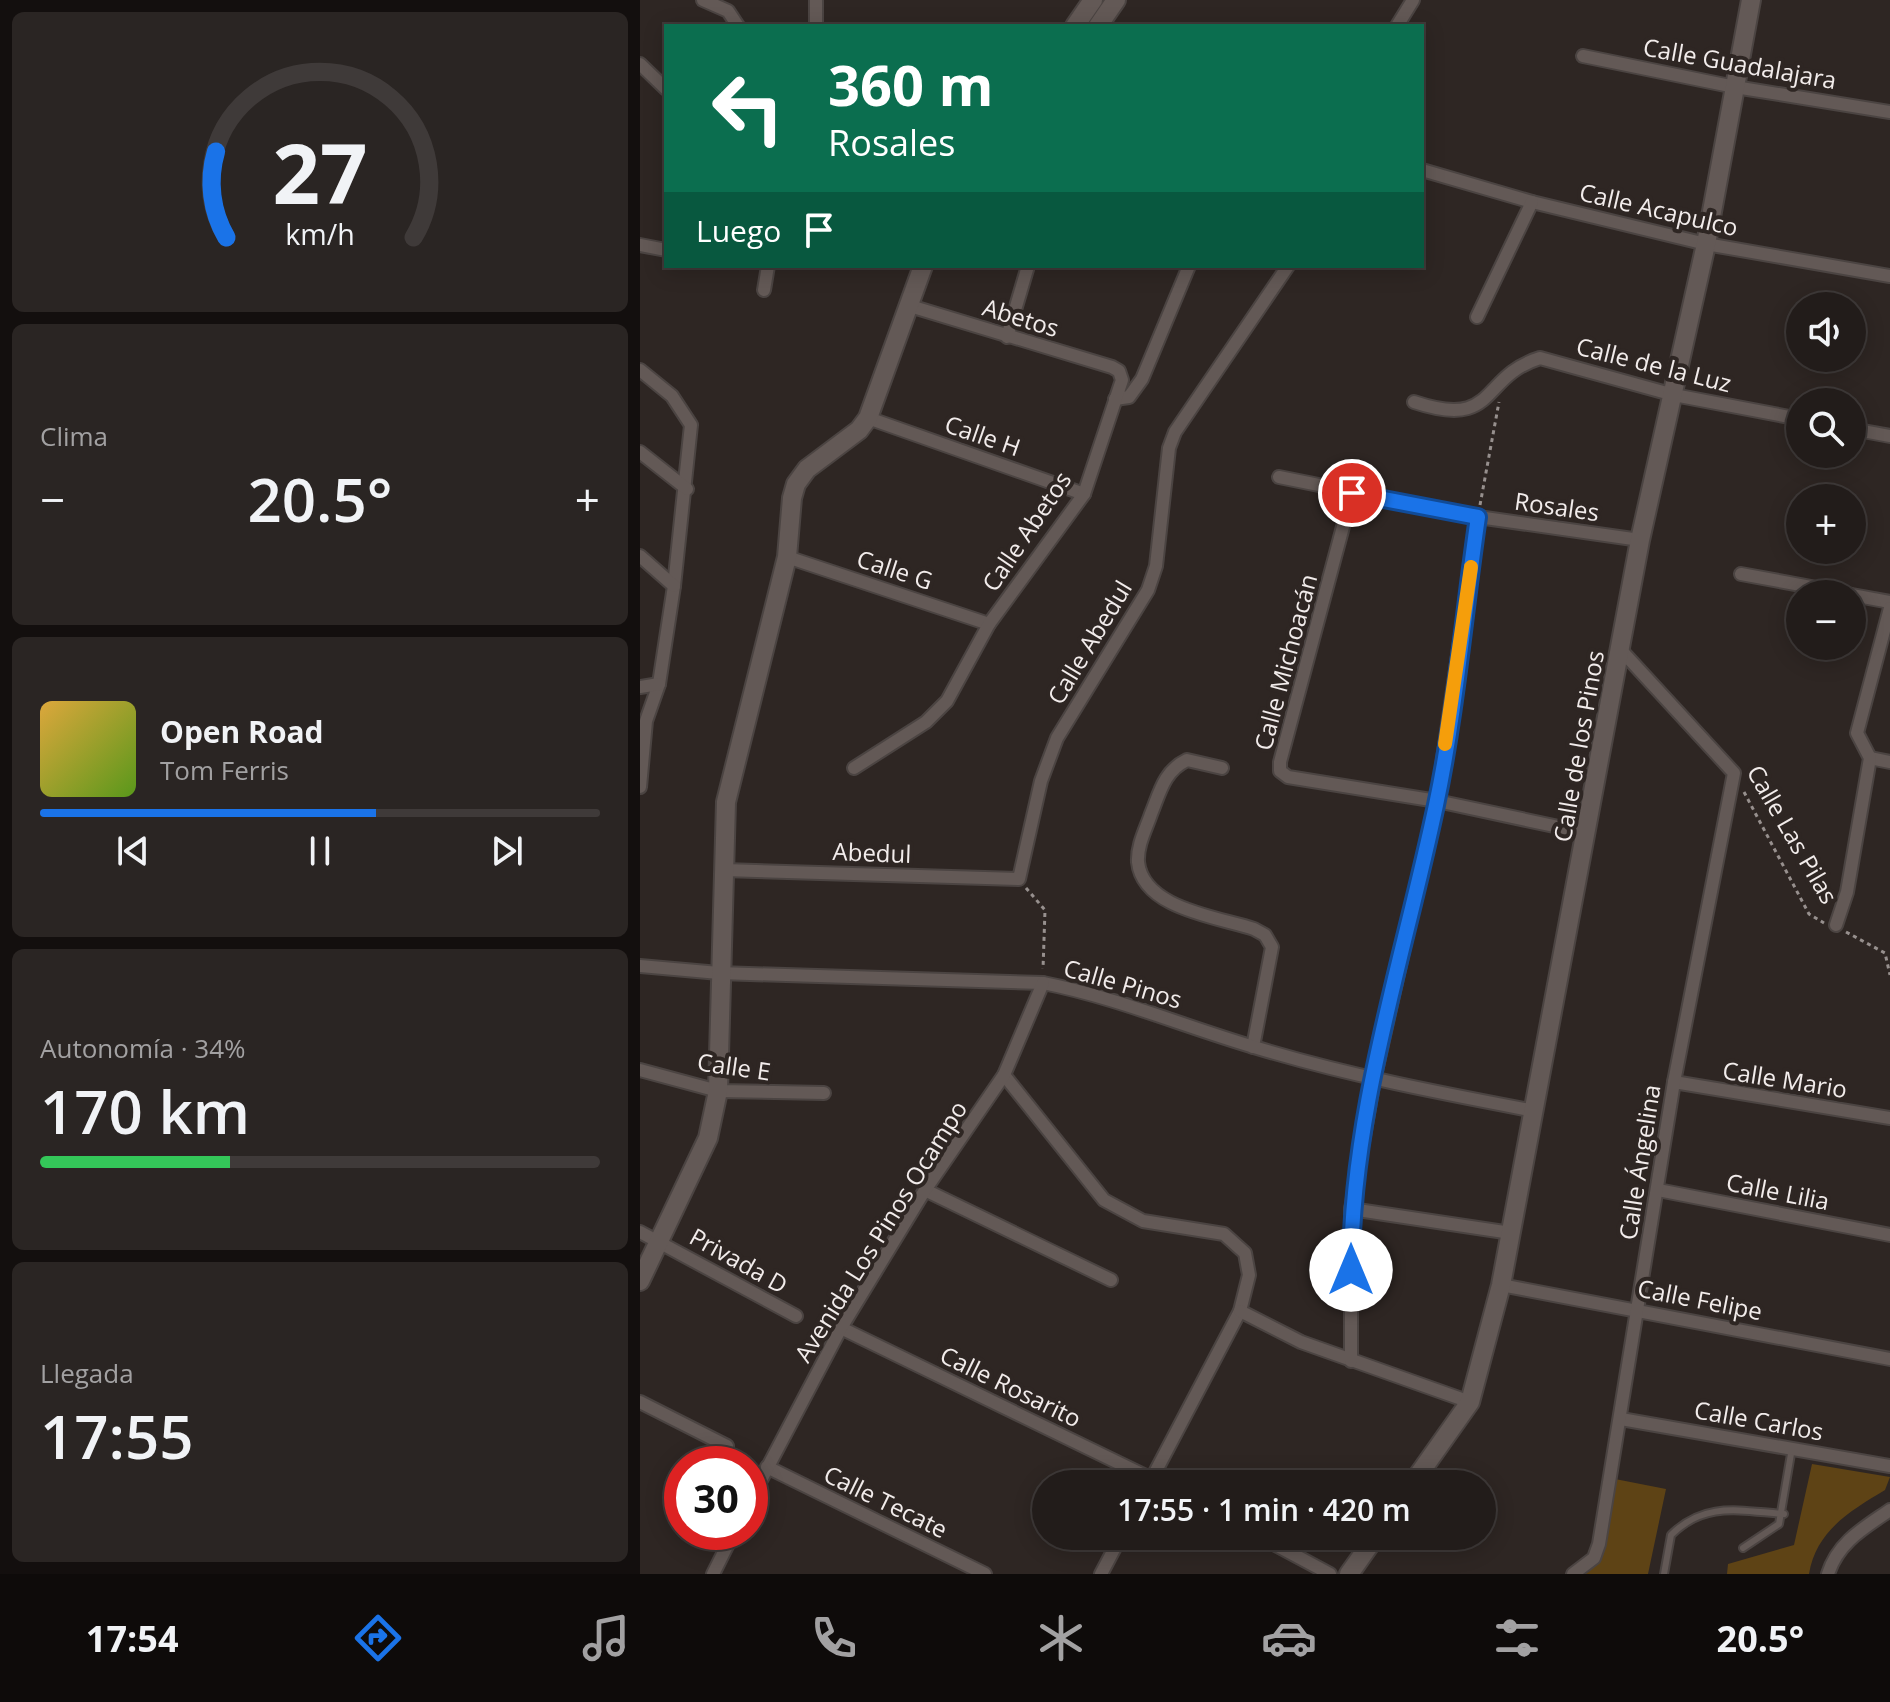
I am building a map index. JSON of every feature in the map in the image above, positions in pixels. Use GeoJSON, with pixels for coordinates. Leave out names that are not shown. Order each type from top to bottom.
{"type":"FeatureCollection","features":[{"type":"Feature","properties":{"kind":"street"},"geometry":{"type":"LineString","coordinates":[[703,0],[728,6],[737,24]]}},
{"type":"Feature","properties":{"kind":"street"},"geometry":{"type":"LineString","coordinates":[[816,0],[816,24]]}},
{"type":"Feature","properties":{"kind":"street"},"geometry":{"type":"LineString","coordinates":[[1076,24],[1093,0]]}},
{"type":"Feature","properties":{"kind":"street"},"geometry":{"type":"LineString","coordinates":[[1099,24],[1116,0]]}},
{"type":"Feature","properties":{"kind":"street"},"geometry":{"type":"LineString","coordinates":[[1398,24],[1413,0]]}},
{"type":"Feature","properties":{"kind":"street","name":"Calle de los Pinos"},"geometry":{"type":"LineString","coordinates":[[1422,1470],[1470,1402],[1501,1285],[1640,540],[1706,244],[1751,0]]}},
{"type":"Feature","properties":{"kind":"street","name":"Calle Guadalajara"},"geometry":{"type":"LineString","coordinates":[[1583,56],[1735,87],[1890,112]]}},
{"type":"Feature","properties":{"kind":"street"},"geometry":{"type":"LineString","coordinates":[[640,64],[664,87]]}},
{"type":"Feature","properties":{"kind":"street","name":"Calle Acapulco"},"geometry":{"type":"LineString","coordinates":[[1424,171],[1532,202],[1706,244],[1890,276]]}},
{"type":"Feature","properties":{"kind":"street"},"geometry":{"type":"LineString","coordinates":[[1477,317],[1532,202]]}},
{"type":"Feature","properties":{"kind":"street"},"geometry":{"type":"LineString","coordinates":[[640,245],[664,250]]}},
{"type":"Feature","properties":{"kind":"street"},"geometry":{"type":"LineString","coordinates":[[764,290],[768,268]]}},
{"type":"Feature","properties":{"kind":"street"},"geometry":{"type":"LineString","coordinates":[[640,1281],[708,1138],[718,1091],[726,802],[787,557],[796,484],[807,469],[859,430],[868,418],[922,268]]}},
{"type":"Feature","properties":{"kind":"street"},"geometry":{"type":"LineString","coordinates":[[1007,337],[1027,268]]}},
{"type":"Feature","properties":{"kind":"street"},"geometry":{"type":"LineString","coordinates":[[1115,399],[1129,397],[1142,379],[1188,268]]}},
{"type":"Feature","properties":{"kind":"street","name":"Calle Abedul"},"geometry":{"type":"LineString","coordinates":[[1019,879],[1041,781],[1057,738],[1152,578],[1172,440],[1287,268]]}},
{"type":"Feature","properties":{"kind":"street","name":"Abetos"},"geometry":{"type":"LineString","coordinates":[[910,306],[1119,371]]}},
{"type":"Feature","properties":{"kind":"street","name":"Calle de la Luz"},"geometry":{"type":"LineString","coordinates":[[1414,402],[1465,411],[1475,407],[1521,364],[1540,358],[1674,395],[1786,416]]}},
{"type":"Feature","properties":{"kind":"street"},"geometry":{"type":"LineString","coordinates":[[640,370],[672,396],[691,425],[687,489],[674,586],[659,684],[642,734],[640,787]]}},
{"type":"Feature","properties":{"kind":"street","name":"Calle Abetos"},"geometry":{"type":"LineString","coordinates":[[854,768],[926,722],[947,701],[989,624],[1084,494],[1122,380],[1119,371]]}},
{"type":"Feature","properties":{"kind":"street","name":"Calle H"},"geometry":{"type":"LineString","coordinates":[[868,418],[1084,494]]}},
{"type":"Feature","properties":{"kind":"street"},"geometry":{"type":"LineString","coordinates":[[1866,432],[1890,436]]}},
{"type":"Feature","properties":{"kind":"street"},"geometry":{"type":"LineString","coordinates":[[640,452],[687,489]]}},
{"type":"Feature","properties":{"kind":"street","name":"Rosales"},"geometry":{"type":"LineString","coordinates":[[1279,477],[1478,517],[1640,540]]}},
{"type":"Feature","properties":{"kind":"street","name":"Calle Michoacán"},"geometry":{"type":"LineString","coordinates":[[1352,493],[1280,771],[1288,777],[1437,801],[1587,833]]}},
{"type":"Feature","properties":{"kind":"street"},"geometry":{"type":"LineString","coordinates":[[1351,1361],[1351,1209],[1374,1080],[1437,801],[1478,517]]}},
{"type":"Feature","properties":{"kind":"street"},"geometry":{"type":"LineString","coordinates":[[640,556],[674,586]]}},
{"type":"Feature","properties":{"kind":"street","name":"Calle G"},"geometry":{"type":"LineString","coordinates":[[787,557],[989,624]]}},
{"type":"Feature","properties":{"kind":"street"},"geometry":{"type":"LineString","coordinates":[[1741,574],[1786,582]]}},
{"type":"Feature","properties":{"kind":"street"},"geometry":{"type":"LineString","coordinates":[[1866,597],[1890,602]]}},
{"type":"Feature","properties":{"kind":"street"},"geometry":{"type":"LineString","coordinates":[[1836,925],[1847,892],[1870,758],[1857,733],[1890,608]]}},
{"type":"Feature","properties":{"kind":"street","name":"Calle Las Pilas"},"geometry":{"type":"LineString","coordinates":[[1620,649],[1734,773]]}},
{"type":"Feature","properties":{"kind":"street"},"geometry":{"type":"LineString","coordinates":[[640,687],[659,684]]}},
{"type":"Feature","properties":{"kind":"street"},"geometry":{"type":"LineString","coordinates":[[1870,758],[1890,762]]}},
{"type":"Feature","properties":{"kind":"street"},"geometry":{"type":"LineString","coordinates":[[1222,768],[1187,760],[1167,775],[1140,844],[1138,859],[1141,876],[1166,901],[1265,935],[1272,947],[1253,1047]]}},
{"type":"Feature","properties":{"kind":"street","name":"Calle Ángelina"},"geometry":{"type":"LineString","coordinates":[[1573,1574],[1594,1558],[1621,1419],[1674,1082],[1734,773]]}},
{"type":"Feature","properties":{"kind":"street","name":"Abedul"},"geometry":{"type":"LineString","coordinates":[[724,870],[1019,879]]}},
{"type":"Feature","properties":{"kind":"street","name":"Calle Pinos"},"geometry":{"type":"LineString","coordinates":[[640,966],[719,973],[1043,983],[1092,992],[1253,1047],[1374,1080],[1535,1111]]}},
{"type":"Feature","properties":{"kind":"street","name":"Avenida Los Pinos Ocampo"},"geometry":{"type":"LineString","coordinates":[[768,1465],[841,1328],[925,1190],[1004,1075],[1043,983]]}},
{"type":"Feature","properties":{"kind":"street","name":"Calle E"},"geometry":{"type":"LineString","coordinates":[[640,1070],[718,1091],[824,1093]]}},
{"type":"Feature","properties":{"kind":"street"},"geometry":{"type":"LineString","coordinates":[[1004,1075],[1104,1200],[1143,1221],[1224,1234],[1245,1253],[1249,1275],[1240,1311],[1160,1470]]}},
{"type":"Feature","properties":{"kind":"street","name":"Calle Mario"},"geometry":{"type":"LineString","coordinates":[[1674,1082],[1890,1118]]}},
{"type":"Feature","properties":{"kind":"street"},"geometry":{"type":"LineString","coordinates":[[925,1190],[1111,1280]]}},
{"type":"Feature","properties":{"kind":"street","name":"Calle Lilia"},"geometry":{"type":"LineString","coordinates":[[1658,1190],[1890,1235]]}},
{"type":"Feature","properties":{"kind":"street"},"geometry":{"type":"LineString","coordinates":[[1351,1209],[1511,1233]]}},
{"type":"Feature","properties":{"kind":"street","name":"Privada D"},"geometry":{"type":"LineString","coordinates":[[640,1232],[796,1316]]}},
{"type":"Feature","properties":{"kind":"street","name":"Calle Felipe"},"geometry":{"type":"LineString","coordinates":[[1501,1285],[1890,1359]]}},
{"type":"Feature","properties":{"kind":"street"},"geometry":{"type":"LineString","coordinates":[[1240,1311],[1301,1342],[1470,1402]]}},
{"type":"Feature","properties":{"kind":"street","name":"Calle Rosarito"},"geometry":{"type":"LineString","coordinates":[[841,1328],[1130,1470]]}},
{"type":"Feature","properties":{"kind":"street"},"geometry":{"type":"LineString","coordinates":[[640,1402],[727,1446]]}},
{"type":"Feature","properties":{"kind":"street","name":"Calle Carlos"},"geometry":{"type":"LineString","coordinates":[[1621,1419],[1890,1466]]}},
{"type":"Feature","properties":{"kind":"street","name":"Calle Tecate"},"geometry":{"type":"LineString","coordinates":[[768,1467],[985,1574]]}},
{"type":"Feature","properties":{"kind":"street"},"geometry":{"type":"LineString","coordinates":[[1828,1574],[1839,1550],[1850,1537],[1890,1510]]}},
{"type":"Feature","properties":{"kind":"street"},"geometry":{"type":"LineString","coordinates":[[713,1574],[725,1550]]}},
{"type":"Feature","properties":{"kind":"street"},"geometry":{"type":"LineString","coordinates":[[1101,1574],[1114,1550]]}},
{"type":"Feature","properties":{"kind":"street"},"geometry":{"type":"LineString","coordinates":[[1285,1550],[1330,1574]]}},
{"type":"Feature","properties":{"kind":"street"},"geometry":{"type":"LineString","coordinates":[[1349,1574],[1366,1550]]}},
{"type":"Feature","properties":{"kind":"lane"},"geometry":{"type":"LineString","coordinates":[[1743,1548],[1779,1524],[1784,1514],[1792,1448]]}},
{"type":"Feature","properties":{"kind":"lane"},"geometry":{"type":"LineString","coordinates":[[1664,1574],[1671,1535],[1699,1513],[1733,1510],[1784,1514]]}},
{"type":"Feature","properties":{"kind":"path"},"geometry":{"type":"LineString","coordinates":[[1478,517],[1504,381]]}},
{"type":"Feature","properties":{"kind":"path","name":"Calle Las Pilas"},"geometry":{"type":"LineString","coordinates":[[1734,773],[1809,914],[1819,922],[1836,925],[1885,953],[1890,975]]}},
{"type":"Feature","properties":{"kind":"path"},"geometry":{"type":"LineString","coordinates":[[1019,879],[1045,910],[1043,983]]}},
{"type":"Feature","properties":{"kind":"shaded area"},"geometry":{"type":"Polygon","coordinates":[[[1812,1464],[1890,1477],[1885,1490],[1847,1514],[1827,1534],[1813,1559],[1809,1574],[1727,1574],[1728,1564],[1794,1545],[1812,1464]]]}},
{"type":"Feature","properties":{"kind":"shaded area"},"geometry":{"type":"Polygon","coordinates":[[[1610,1478],[1666,1489],[1648,1574],[1585,1574],[1583,1568],[1592,1559],[1610,1478]]]}},
{"type":"Feature","properties":{"kind":"slow traffic"},"geometry":{"type":"LineString","coordinates":[[1445,744],[1471,567]]}},
{"type":"Feature","properties":{"kind":"route"},"geometry":{"type":"LineString","coordinates":[[1351,1270],[1351,1209],[1374,1080],[1437,801],[1478,517],[1352,493]]}}]}
